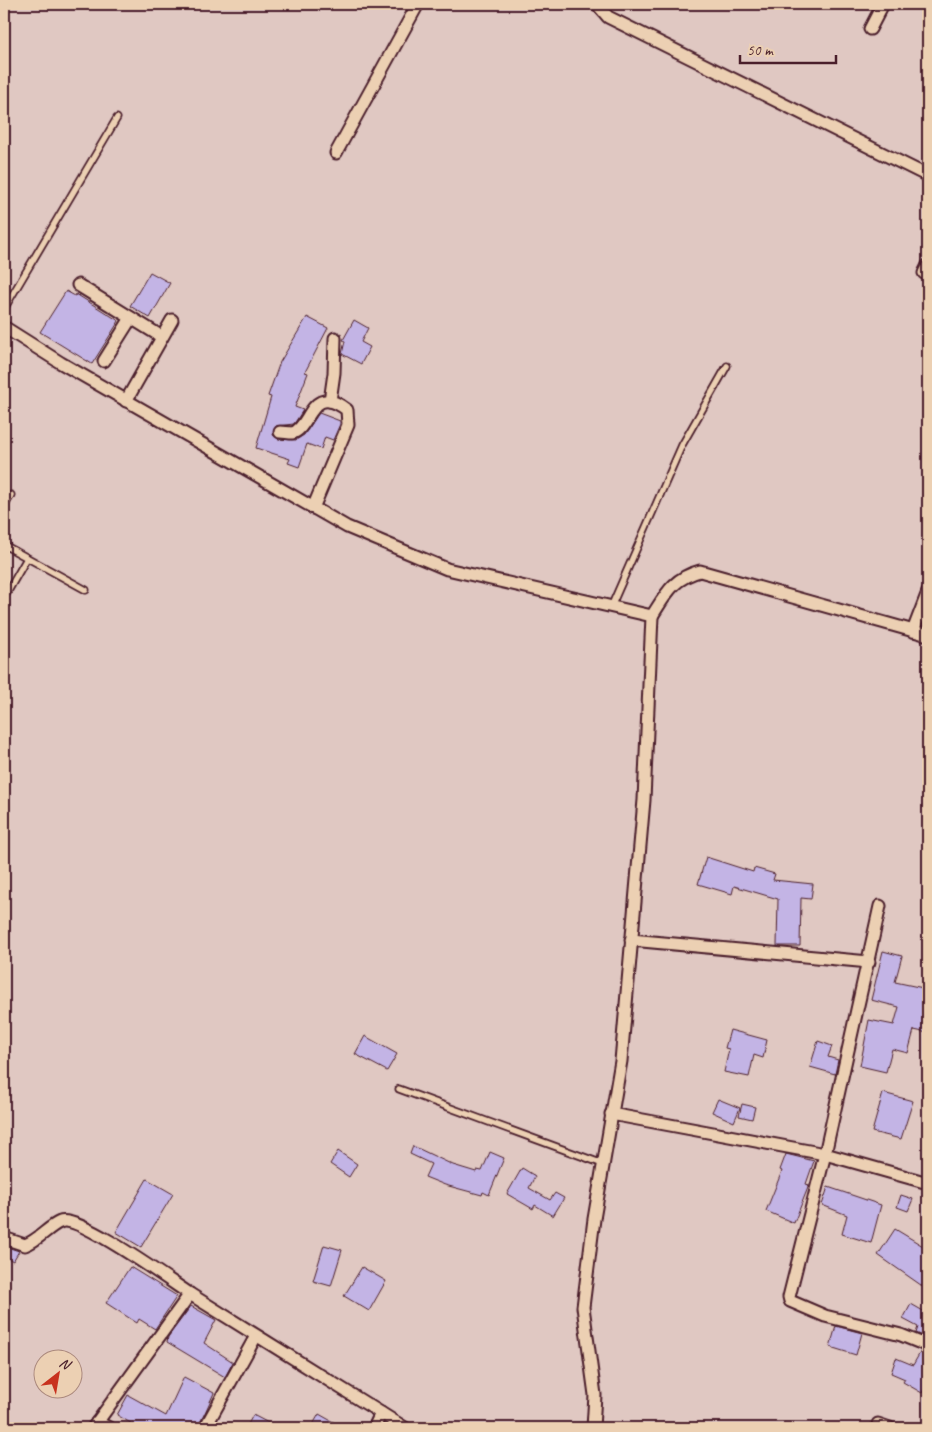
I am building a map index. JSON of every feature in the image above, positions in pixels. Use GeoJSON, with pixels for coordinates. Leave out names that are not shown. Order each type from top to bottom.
{"type":"FeatureCollection","features":[{"type":"Feature","properties":{"kind":"street"},"geometry":{"type":"LineString","coordinates":[[336,153],[418,4]]}},
{"type":"Feature","properties":{"kind":"street"},"geometry":{"type":"LineString","coordinates":[[597,4],[608,17],[928,176]]}},
{"type":"Feature","properties":{"kind":"street"},"geometry":{"type":"LineString","coordinates":[[870,29],[883,4]]}},
{"type":"Feature","properties":{"kind":"street"},"geometry":{"type":"LineString","coordinates":[[78,285],[162,336]]}},
{"type":"Feature","properties":{"kind":"street"},"geometry":{"type":"LineString","coordinates":[[104,361],[131,318]]}},
{"type":"Feature","properties":{"kind":"street"},"geometry":{"type":"LineString","coordinates":[[126,400],[172,320]]}},
{"type":"Feature","properties":{"kind":"street"},"geometry":{"type":"LineString","coordinates":[[4,327],[126,400],[347,527],[447,569],[652,616]]}},
{"type":"Feature","properties":{"kind":"street"},"geometry":{"type":"LineString","coordinates":[[330,402],[334,373],[335,338]]}},
{"type":"Feature","properties":{"kind":"street"},"geometry":{"type":"LineString","coordinates":[[280,432],[292,433],[298,430],[312,407],[319,403],[330,402],[346,410],[348,425],[312,508]]}},
{"type":"Feature","properties":{"kind":"street"},"geometry":{"type":"LineString","coordinates":[[594,1428],[596,1395],[583,1307],[603,1164],[621,1061],[644,800],[652,616],[670,588],[685,575],[700,571],[928,635]]}},
{"type":"Feature","properties":{"kind":"street"},"geometry":{"type":"LineString","coordinates":[[913,631],[928,592]]}},
{"type":"Feature","properties":{"kind":"street"},"geometry":{"type":"LineString","coordinates":[[880,906],[825,1154],[793,1274],[790,1301],[825,1316],[901,1335],[928,1346]]}},
{"type":"Feature","properties":{"kind":"street"},"geometry":{"type":"LineString","coordinates":[[632,940],[869,962]]}},
{"type":"Feature","properties":{"kind":"street"},"geometry":{"type":"LineString","coordinates":[[611,1114],[825,1154],[928,1184]]}},
{"type":"Feature","properties":{"kind":"street"},"geometry":{"type":"LineString","coordinates":[[4,1238],[26,1245],[61,1221],[72,1222],[93,1230],[256,1336],[405,1428]]}},
{"type":"Feature","properties":{"kind":"street"},"geometry":{"type":"LineString","coordinates":[[109,1428],[95,1425],[190,1294]]}},
{"type":"Feature","properties":{"kind":"street"},"geometry":{"type":"LineString","coordinates":[[205,1428],[256,1336]]}},
{"type":"Feature","properties":{"kind":"street"},"geometry":{"type":"LineString","coordinates":[[374,1428],[382,1413]]}},
{"type":"Feature","properties":{"kind":"street"},"geometry":{"type":"LineString","coordinates":[[878,1424],[890,1428]]}},
{"type":"Feature","properties":{"kind":"lane"},"geometry":{"type":"LineString","coordinates":[[4,309],[117,118]]}},
{"type":"Feature","properties":{"kind":"lane"},"geometry":{"type":"LineString","coordinates":[[611,607],[682,445],[727,366]]}},
{"type":"Feature","properties":{"kind":"lane"},"geometry":{"type":"LineString","coordinates":[[4,507],[11,495]]}},
{"type":"Feature","properties":{"kind":"lane"},"geometry":{"type":"LineString","coordinates":[[4,545],[86,590]]}},
{"type":"Feature","properties":{"kind":"lane"},"geometry":{"type":"LineString","coordinates":[[7,593],[27,558]]}},
{"type":"Feature","properties":{"kind":"lane"},"geometry":{"type":"LineString","coordinates":[[399,1089],[603,1164]]}},
{"type":"Feature","properties":{"kind":"building"},"geometry":{"type":"Polygon","coordinates":[[[150,272],[170,283],[150,318],[130,306],[150,272]]]}},
{"type":"Feature","properties":{"kind":"building"},"geometry":{"type":"Polygon","coordinates":[[[66,291],[75,296],[76,294],[119,321],[92,364],[40,332],[66,291]]]}},
{"type":"Feature","properties":{"kind":"building"},"geometry":{"type":"Polygon","coordinates":[[[307,317],[328,328],[305,372],[308,373],[295,407],[303,410],[294,424],[276,426],[273,435],[279,439],[296,440],[304,435],[319,413],[340,421],[340,424],[333,440],[325,437],[321,449],[307,444],[299,467],[288,463],[290,459],[256,448],[271,397],[268,396],[280,362],[307,317]]]}},
{"type":"Feature","properties":{"kind":"building"},"geometry":{"type":"Polygon","coordinates":[[[354,320],[368,328],[361,342],[370,347],[361,364],[342,354],[345,341],[343,340],[354,320]]]}},
{"type":"Feature","properties":{"kind":"building"},"geometry":{"type":"Polygon","coordinates":[[[706,857],[753,872],[754,868],[775,874],[773,880],[813,884],[811,899],[801,898],[800,946],[777,946],[778,899],[734,886],[732,894],[698,884],[706,857]]]}},
{"type":"Feature","properties":{"kind":"building"},"geometry":{"type":"Polygon","coordinates":[[[883,951],[902,956],[895,982],[928,989],[928,1033],[914,1030],[908,1053],[892,1049],[886,1072],[860,1066],[869,1020],[894,1025],[899,1007],[871,1000],[883,951]]]}},
{"type":"Feature","properties":{"kind":"building"},"geometry":{"type":"Polygon","coordinates":[[[730,1030],[767,1040],[763,1058],[754,1055],[749,1077],[724,1072],[729,1049],[725,1048],[730,1030]]]}},
{"type":"Feature","properties":{"kind":"building"},"geometry":{"type":"Polygon","coordinates":[[[365,1036],[397,1054],[387,1071],[355,1054],[365,1036]]]}},
{"type":"Feature","properties":{"kind":"building"},"geometry":{"type":"Polygon","coordinates":[[[818,1041],[832,1046],[828,1057],[838,1060],[835,1074],[810,1067],[818,1041]]]}},
{"type":"Feature","properties":{"kind":"building"},"geometry":{"type":"Polygon","coordinates":[[[883,1093],[913,1101],[901,1139],[872,1132],[883,1093]]]}},
{"type":"Feature","properties":{"kind":"building"},"geometry":{"type":"Polygon","coordinates":[[[718,1099],[740,1108],[734,1122],[712,1112],[718,1099]]]}},
{"type":"Feature","properties":{"kind":"building"},"geometry":{"type":"Polygon","coordinates":[[[742,1104],[755,1107],[752,1119],[739,1116],[742,1104]]]}},
{"type":"Feature","properties":{"kind":"building"},"geometry":{"type":"Polygon","coordinates":[[[413,1146],[453,1165],[476,1172],[477,1170],[482,1171],[490,1152],[504,1158],[489,1195],[483,1192],[482,1195],[445,1185],[425,1177],[431,1164],[410,1154],[413,1146]]]}},
{"type":"Feature","properties":{"kind":"building"},"geometry":{"type":"Polygon","coordinates":[[[338,1151],[357,1164],[349,1177],[330,1164],[338,1151]]]}},
{"type":"Feature","properties":{"kind":"building"},"geometry":{"type":"Polygon","coordinates":[[[786,1154],[814,1161],[806,1184],[809,1185],[794,1223],[766,1211],[782,1171],[780,1170],[786,1154]]]}},
{"type":"Feature","properties":{"kind":"building"},"geometry":{"type":"Polygon","coordinates":[[[522,1168],[535,1176],[529,1188],[550,1200],[555,1193],[564,1198],[553,1216],[535,1205],[533,1209],[507,1194],[522,1168]]]}},
{"type":"Feature","properties":{"kind":"building"},"geometry":{"type":"Polygon","coordinates":[[[147,1179],[173,1194],[141,1247],[116,1232],[147,1179]]]}},
{"type":"Feature","properties":{"kind":"building"},"geometry":{"type":"Polygon","coordinates":[[[828,1187],[881,1205],[871,1243],[842,1234],[847,1215],[822,1205],[828,1187]]]}},
{"type":"Feature","properties":{"kind":"building"},"geometry":{"type":"Polygon","coordinates":[[[901,1195],[913,1199],[908,1211],[897,1207],[901,1195]]]}},
{"type":"Feature","properties":{"kind":"building"},"geometry":{"type":"Polygon","coordinates":[[[895,1229],[928,1249],[928,1290],[878,1255],[895,1229]]]}},
{"type":"Feature","properties":{"kind":"building"},"geometry":{"type":"Polygon","coordinates":[[[324,1245],[342,1250],[331,1286],[313,1281],[324,1245]]]}},
{"type":"Feature","properties":{"kind":"building"},"geometry":{"type":"Polygon","coordinates":[[[4,1246],[19,1251],[13,1261],[4,1256],[4,1246]]]}},
{"type":"Feature","properties":{"kind":"building"},"geometry":{"type":"Polygon","coordinates":[[[130,1267],[177,1296],[155,1329],[139,1319],[137,1323],[106,1303],[130,1267]]]}},
{"type":"Feature","properties":{"kind":"building"},"geometry":{"type":"Polygon","coordinates":[[[362,1267],[386,1281],[369,1311],[344,1296],[362,1267]]]}},
{"type":"Feature","properties":{"kind":"building"},"geometry":{"type":"Polygon","coordinates":[[[911,1304],[925,1312],[928,1304],[928,1338],[916,1333],[918,1327],[903,1319],[911,1304]]]}},
{"type":"Feature","properties":{"kind":"building"},"geometry":{"type":"Polygon","coordinates":[[[191,1306],[216,1320],[204,1343],[233,1362],[225,1377],[167,1342],[168,1337],[191,1306]]]}},
{"type":"Feature","properties":{"kind":"building"},"geometry":{"type":"Polygon","coordinates":[[[836,1326],[862,1333],[856,1355],[830,1347],[836,1326]]]}},
{"type":"Feature","properties":{"kind":"building"},"geometry":{"type":"Polygon","coordinates":[[[921,1351],[928,1353],[928,1382],[922,1393],[903,1382],[905,1379],[891,1373],[896,1358],[913,1365],[921,1351]]]}},
{"type":"Feature","properties":{"kind":"building"},"geometry":{"type":"Polygon","coordinates":[[[184,1377],[214,1393],[198,1428],[139,1428],[117,1415],[128,1395],[166,1416],[184,1377]]]}},
{"type":"Feature","properties":{"kind":"building"},"geometry":{"type":"Polygon","coordinates":[[[319,1414],[344,1428],[311,1428],[319,1414]]]}},
{"type":"Feature","properties":{"kind":"building"},"geometry":{"type":"Polygon","coordinates":[[[253,1415],[278,1428],[246,1428],[253,1415]]]}}]}
